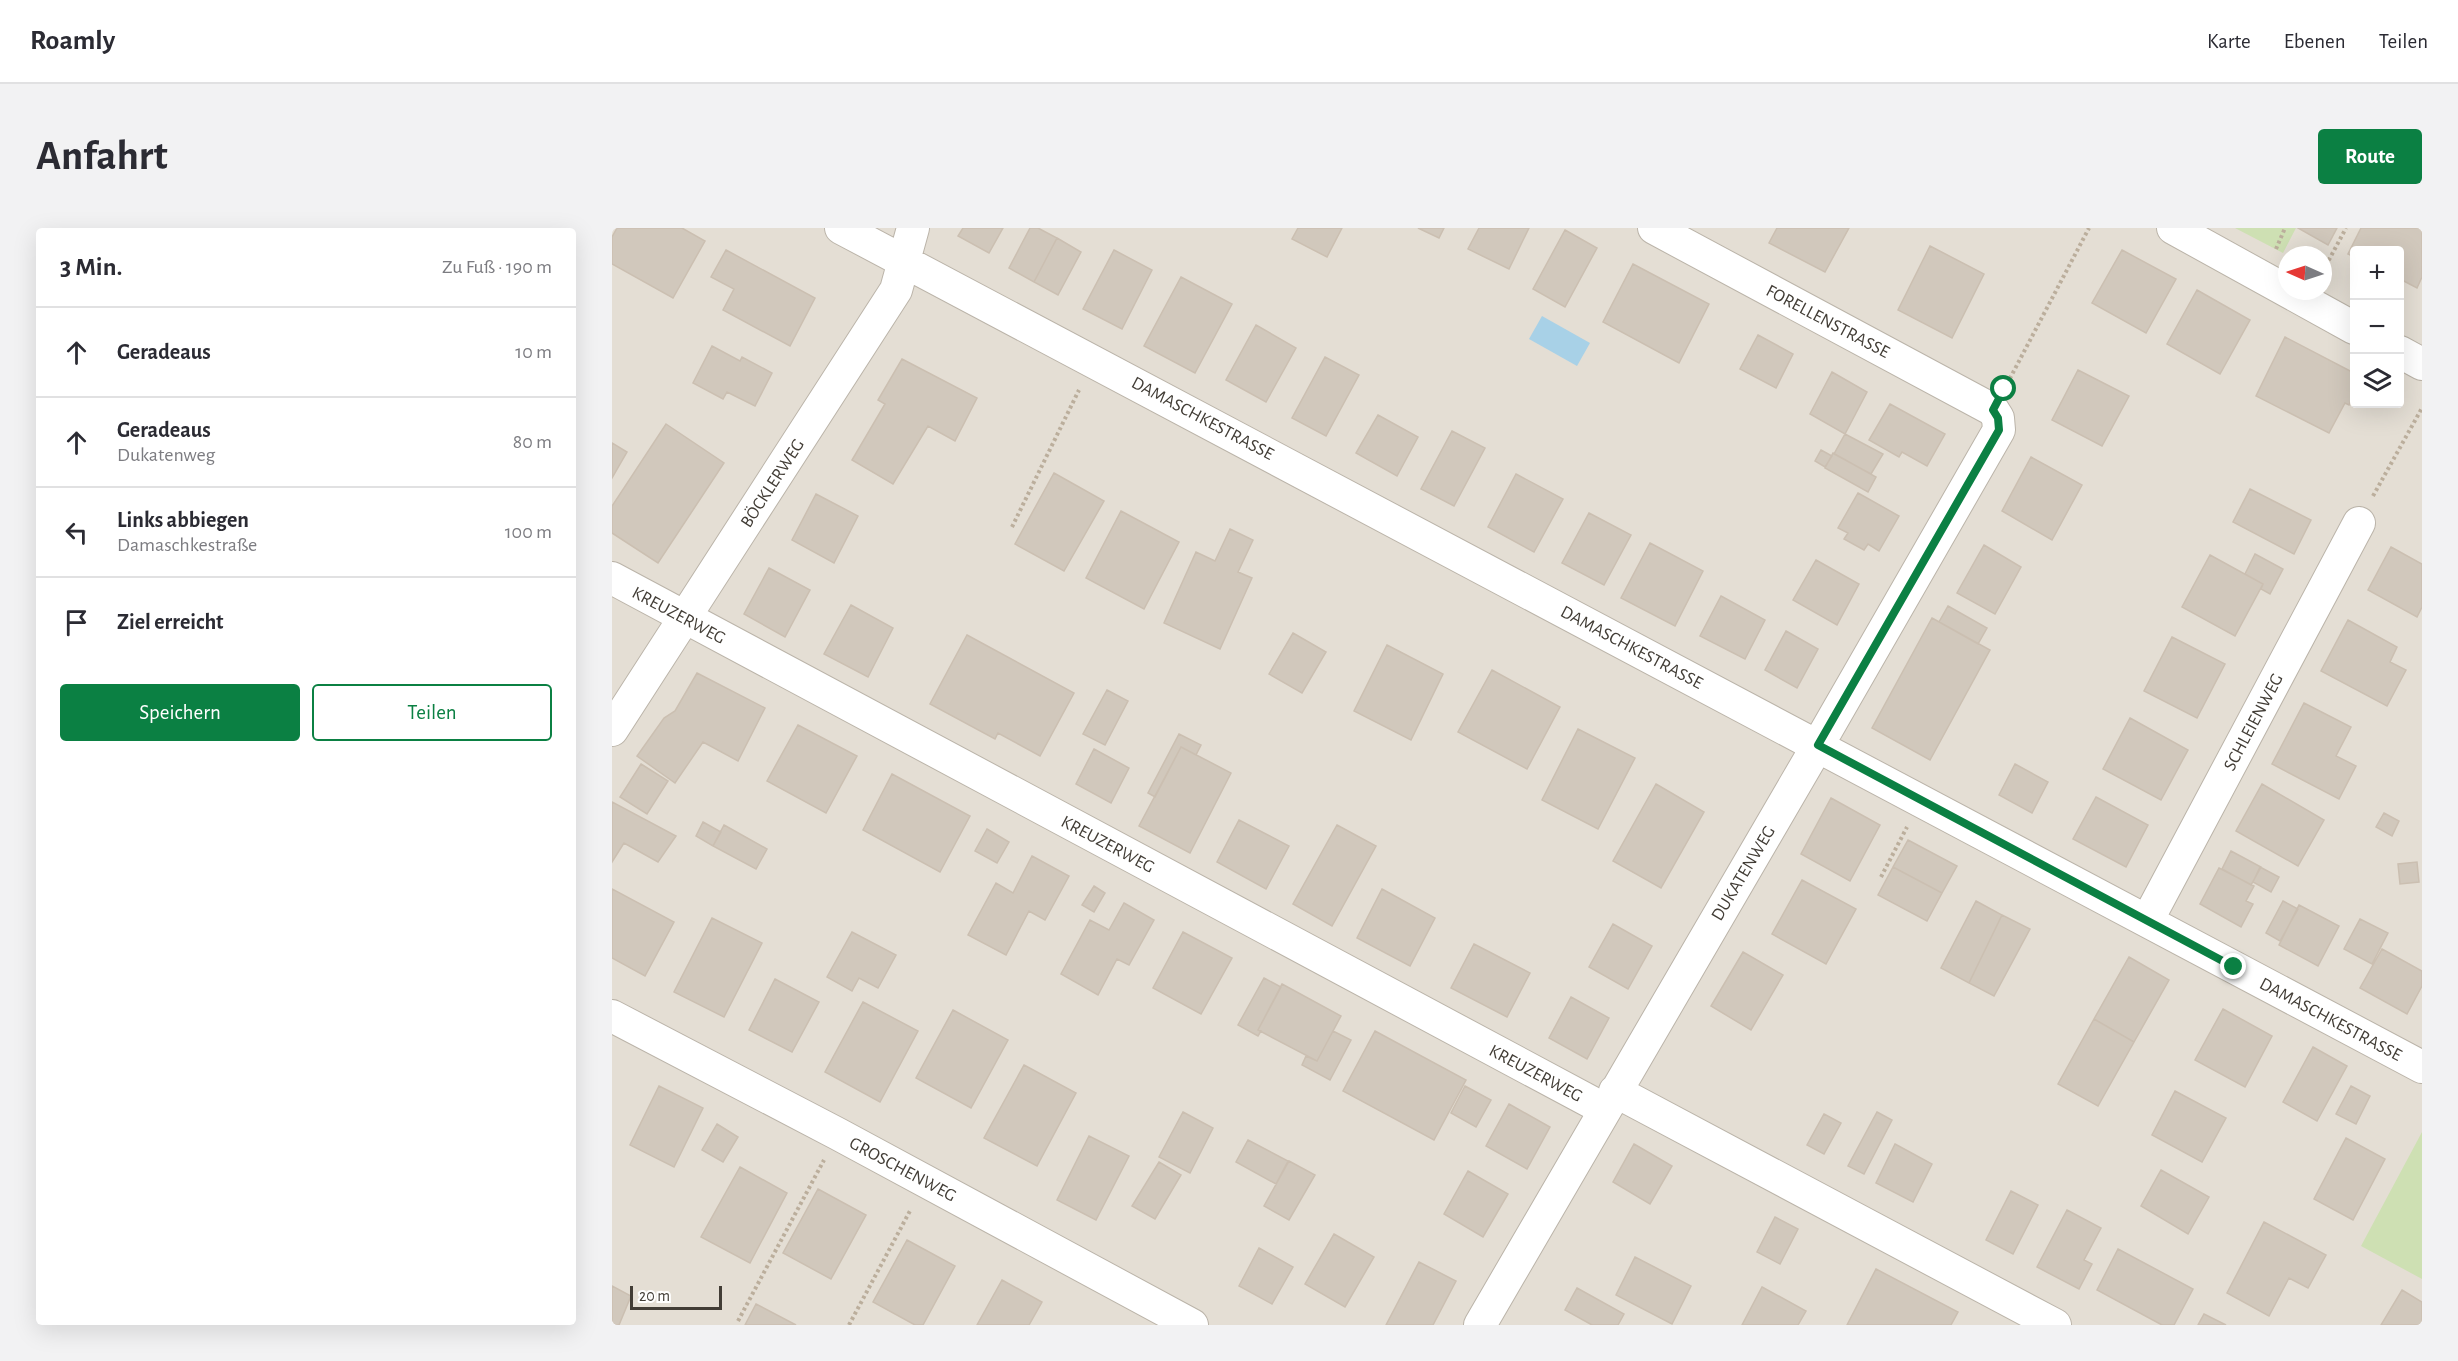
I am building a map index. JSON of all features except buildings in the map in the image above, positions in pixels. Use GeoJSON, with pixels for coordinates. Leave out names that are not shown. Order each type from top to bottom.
{"type":"FeatureCollection","features":[{"type":"Feature","properties":{"kind":"street","name":"DAMASCHKESTRASSE"},"geometry":{"type":"LineString","coordinates":[[841,228],[904,259],[2422,1067]]}},
{"type":"Feature","properties":{"kind":"street","name":"BÖCKLERWEG"},"geometry":{"type":"LineString","coordinates":[[612,730],[896,290],[913,228]]}},
{"type":"Feature","properties":{"kind":"street","name":"FORELLENSTRASSE"},"geometry":{"type":"LineString","coordinates":[[1654,228],[1995,414]]}},
{"type":"Feature","properties":{"kind":"street"},"geometry":{"type":"LineString","coordinates":[[2173,228],[2350,325]]}},
{"type":"Feature","properties":{"kind":"street"},"geometry":{"type":"LineString","coordinates":[[2404,354],[2422,364]]}},
{"type":"Feature","properties":{"kind":"street","name":"DUKATENWEG"},"geometry":{"type":"LineString","coordinates":[[1479,1325],[1999,430],[1995,414]]}},
{"type":"Feature","properties":{"kind":"street","name":"SCHLEIENWEG"},"geometry":{"type":"LineString","coordinates":[[2147,921],[2359,523]]}},
{"type":"Feature","properties":{"kind":"street","name":"KREUZERWEG"},"geometry":{"type":"LineString","coordinates":[[612,578],[1609,1100],[2055,1325]]}},
{"type":"Feature","properties":{"kind":"street","name":"GROSCHENWEG"},"geometry":{"type":"LineString","coordinates":[[612,1016],[838,1134],[1192,1325]]}},
{"type":"Feature","properties":{"kind":"path"},"geometry":{"type":"LineString","coordinates":[[1995,414],[2089,228]]}},
{"type":"Feature","properties":{"kind":"path"},"geometry":{"type":"LineString","coordinates":[[2332,255],[2346,228]]}},
{"type":"Feature","properties":{"kind":"path"},"geometry":{"type":"LineString","coordinates":[[1012,527],[1093,360]]}},
{"type":"Feature","properties":{"kind":"path"},"geometry":{"type":"LineString","coordinates":[[2359,523],[2422,408]]}},
{"type":"Feature","properties":{"kind":"path"},"geometry":{"type":"LineString","coordinates":[[1881,877],[1920,800]]}},
{"type":"Feature","properties":{"kind":"path"},"geometry":{"type":"LineString","coordinates":[[738,1321],[838,1134]]}},
{"type":"Feature","properties":{"kind":"path"},"geometry":{"type":"LineString","coordinates":[[849,1325],[927,1182]]}},
{"type":"Feature","properties":{"kind":"shaded area"},"geometry":{"type":"Polygon","coordinates":[[[612,228],[2422,228],[2422,1325],[612,1325],[612,228]]]}},
{"type":"Feature","properties":{"kind":"green space"},"geometry":{"type":"Polygon","coordinates":[[[2235,228],[2296,228],[2287,246],[2278,246],[2278,250],[2235,228]]]}},
{"type":"Feature","properties":{"kind":"green space"},"geometry":{"type":"Polygon","coordinates":[[[2422,1132],[2422,1279],[2361,1246],[2422,1132]]]}},
{"type":"Feature","properties":{"kind":"water"},"geometry":{"type":"Polygon","coordinates":[[[1542,316],[1590,343],[1577,366],[1529,339],[1542,316]]]}},
{"type":"Feature","properties":{"kind":"route"},"geometry":{"type":"LineString","coordinates":[[2004,389],[1993,410],[1998,418],[1999,430],[1818,745],[2234,967]]}}]}
